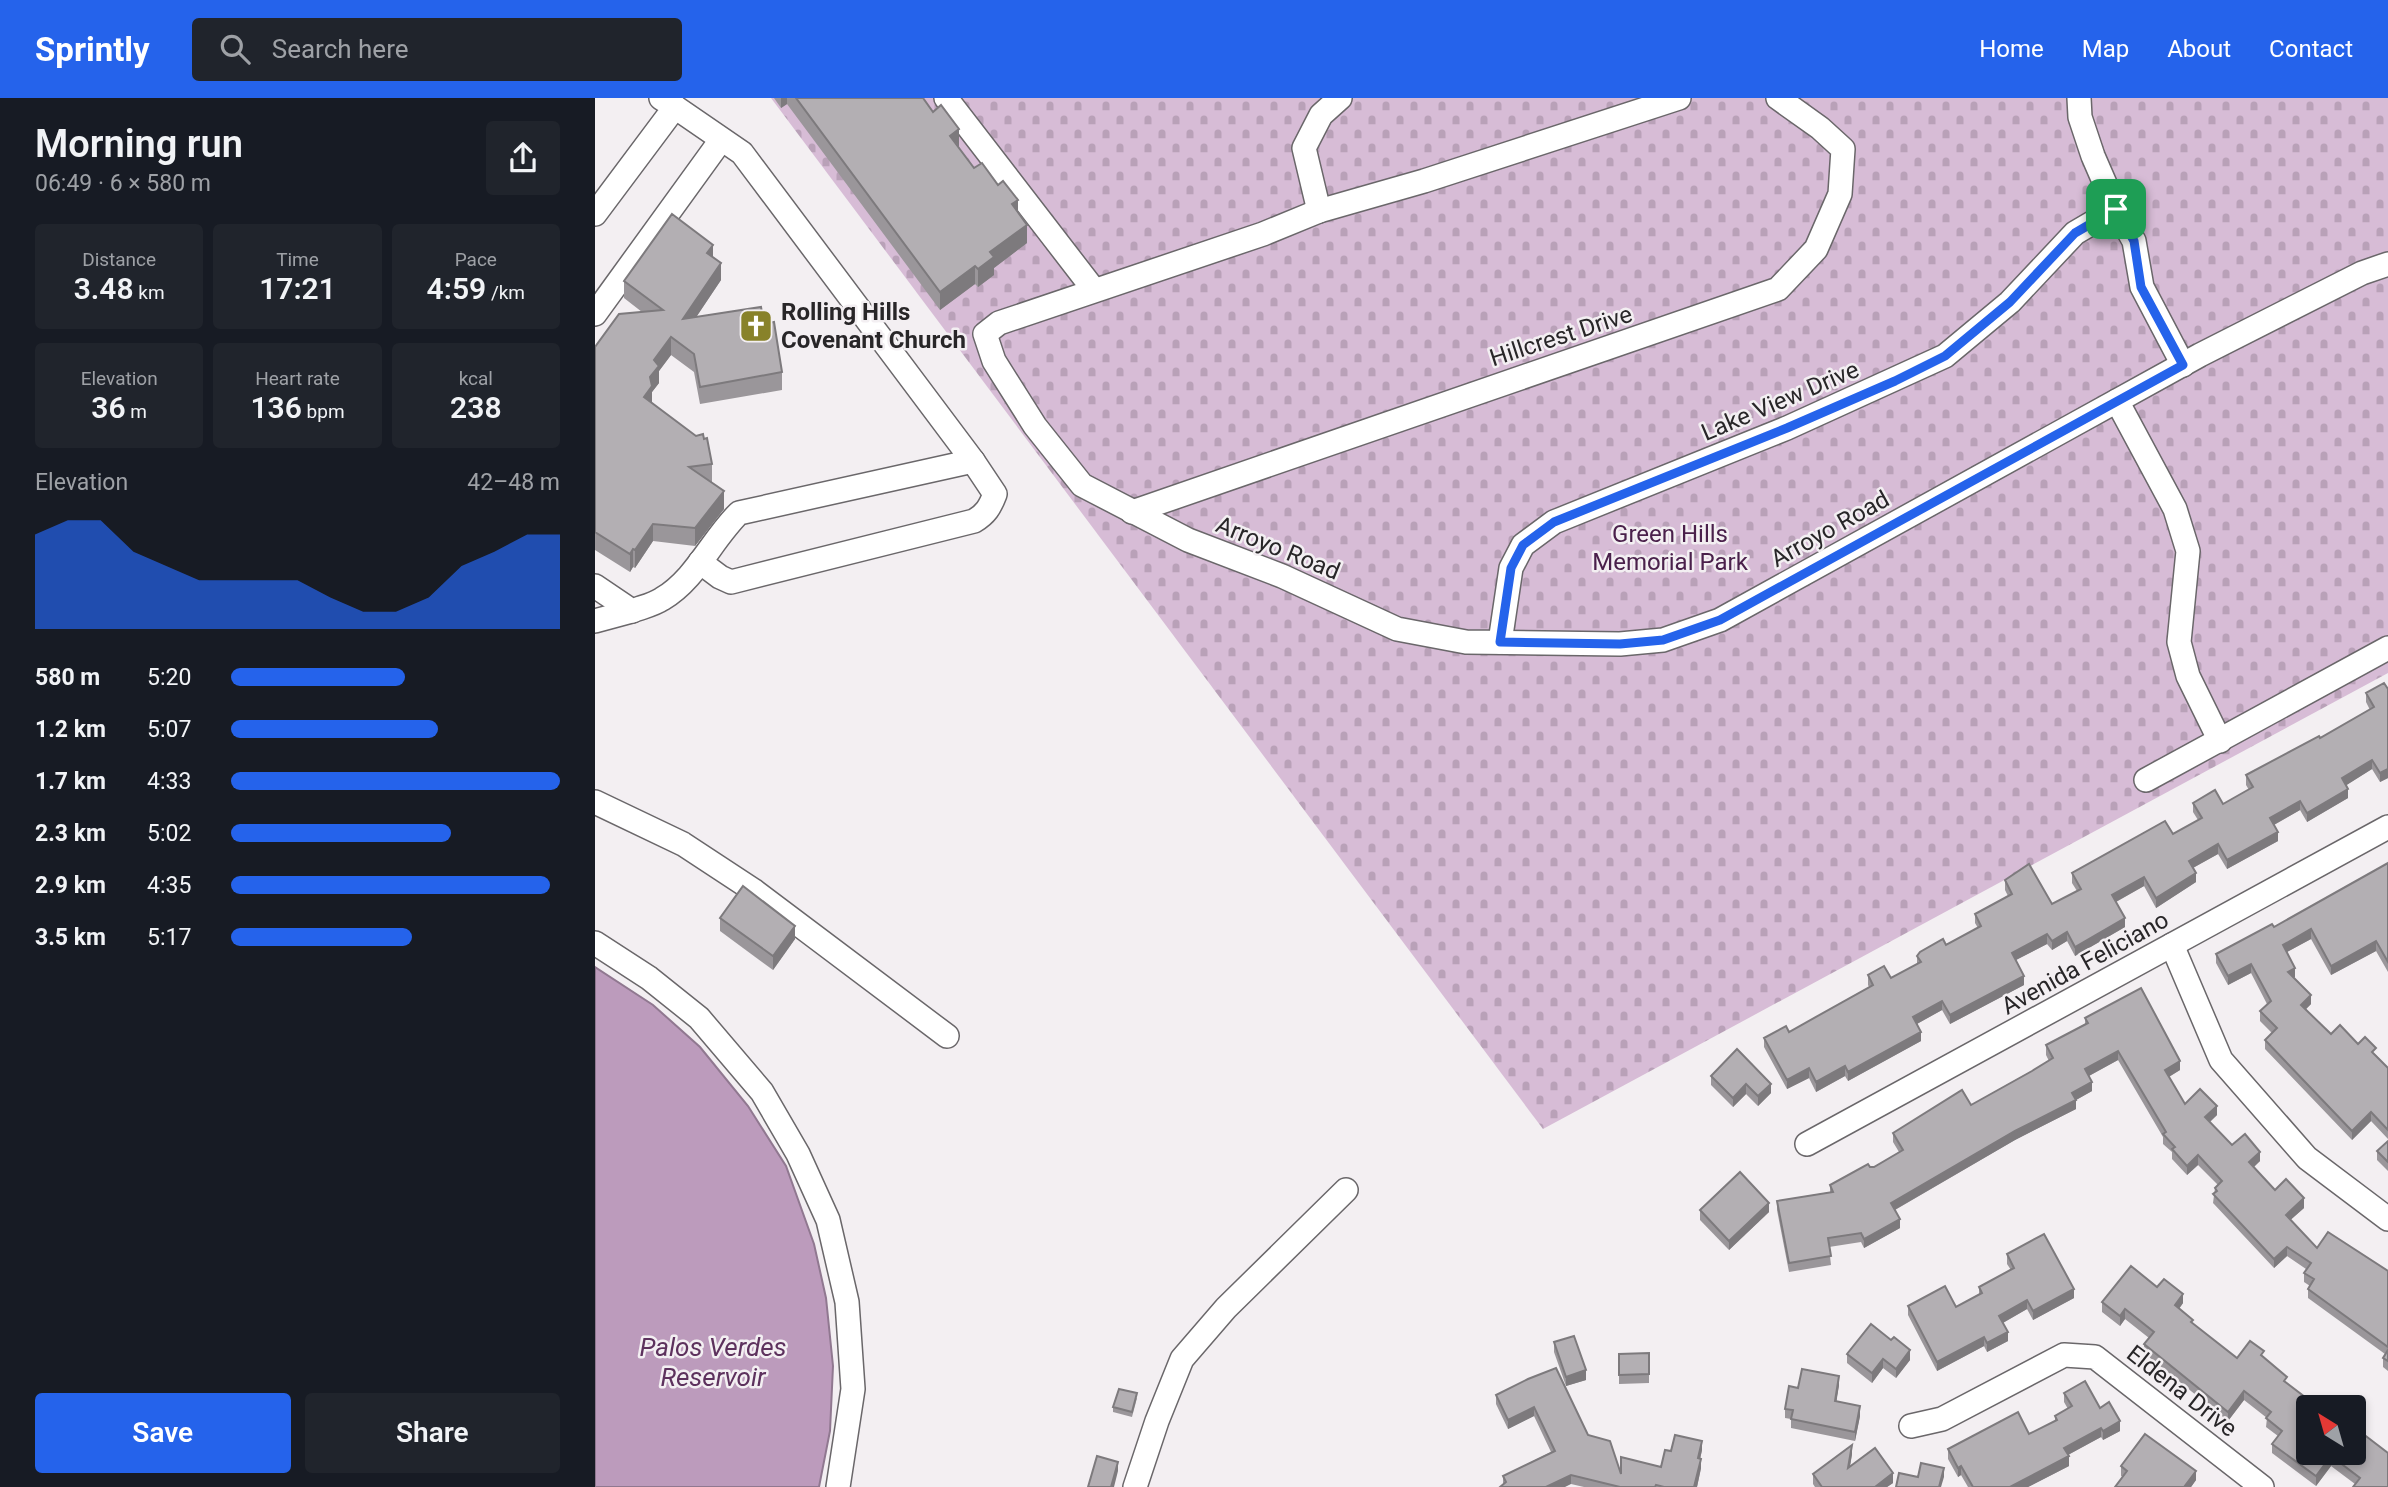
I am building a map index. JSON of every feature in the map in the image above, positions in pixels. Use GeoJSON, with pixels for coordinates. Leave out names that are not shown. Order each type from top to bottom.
{"type":"FeatureCollection","features":[{"type":"Feature","properties":{"kind":"street"},"geometry":{"type":"LineString","coordinates":[[946,98],[1094,290],[1263,234],[1319,211],[1425,181],[1679,98]]}},
{"type":"Feature","properties":{"kind":"street"},"geometry":{"type":"LineString","coordinates":[[1319,211],[1304,148],[1321,115],[1340,98]]}},
{"type":"Feature","properties":{"kind":"street","name":"Hillcrest Drive"},"geometry":{"type":"LineString","coordinates":[[1132,512],[1778,289],[1816,249],[1840,194],[1843,149],[1820,128],[1778,98]]}},
{"type":"Feature","properties":{"kind":"street"},"geometry":{"type":"LineString","coordinates":[[2079,98],[2080,117],[2093,156],[2116,209],[2134,241],[2141,287],[2183,365]]}},
{"type":"Feature","properties":{"kind":"street"},"geometry":{"type":"LineString","coordinates":[[595,214],[668,103],[742,153],[995,494],[991,507],[974,521],[731,582],[700,562]]}},
{"type":"Feature","properties":{"kind":"street"},"geometry":{"type":"LineString","coordinates":[[595,314],[721,140]]}},
{"type":"Feature","properties":{"kind":"street","name":"Lake View Drive"},"geometry":{"type":"LineString","coordinates":[[1500,642],[1511,568],[1523,545],[1554,522],[1787,428],[1945,356],[2010,302],[2075,233],[2116,209]]}},
{"type":"Feature","properties":{"kind":"street","name":"Arroyo Road"},"geometry":{"type":"LineString","coordinates":[[1094,290],[999,323],[985,334],[994,361],[1028,415],[1082,485],[1188,540],[1282,576],[1397,629],[1466,642],[1620,644],[1663,640],[1720,620],[2183,365],[2362,273],[2388,264]]}},
{"type":"Feature","properties":{"kind":"street"},"geometry":{"type":"LineString","coordinates":[[2117,401],[2175,509],[2188,551],[2179,642],[2188,676],[2220,741]]}},
{"type":"Feature","properties":{"kind":"street"},"geometry":{"type":"LineString","coordinates":[[595,621],[632,611],[660,601],[668,595],[700,562],[739,513],[973,461]]}},
{"type":"Feature","properties":{"kind":"street"},"geometry":{"type":"LineString","coordinates":[[595,586],[632,611]]}},
{"type":"Feature","properties":{"kind":"street"},"geometry":{"type":"LineString","coordinates":[[2146,780],[2388,648]]}},
{"type":"Feature","properties":{"kind":"street"},"geometry":{"type":"LineString","coordinates":[[595,802],[683,844],[753,890],[947,1035]]}},
{"type":"Feature","properties":{"kind":"street","name":"Avenida Feliciano"},"geometry":{"type":"LineString","coordinates":[[1807,1144],[2388,827]]}},
{"type":"Feature","properties":{"kind":"street"},"geometry":{"type":"LineString","coordinates":[[595,943],[649,978],[699,1018],[762,1092],[798,1154],[828,1220],[847,1302],[853,1389],[838,1487]]}},
{"type":"Feature","properties":{"kind":"street"},"geometry":{"type":"LineString","coordinates":[[2172,945],[2221,1060],[2307,1158],[2388,1219]]}},
{"type":"Feature","properties":{"kind":"street"},"geometry":{"type":"LineString","coordinates":[[1135,1487],[1182,1359],[1226,1308],[1346,1190]]}},
{"type":"Feature","properties":{"kind":"street","name":"Eldena Drive"},"geometry":{"type":"LineString","coordinates":[[1911,1426],[1942,1419],[2064,1354],[2095,1357],[2257,1486]]}},
{"type":"Feature","properties":{"kind":"green space","name":"Green Hills Memorial Park"},"geometry":{"type":"Polygon","coordinates":[[[771,98],[2388,98],[2388,673],[1543,1129],[771,98]]]}},
{"type":"Feature","properties":{"kind":"water","name":"Palos Verdes Reservoir"},"geometry":{"type":"Polygon","coordinates":[[[595,967],[653,1005],[700,1047],[748,1106],[786,1166],[814,1244],[826,1298],[833,1366],[830,1431],[819,1487],[595,1487],[595,967]]]}},
{"type":"Feature","properties":{"kind":"building"},"geometry":{"type":"Polygon","coordinates":[[[796,98],[923,98],[933,112],[941,105],[959,129],[950,136],[974,168],[982,163],[998,185],[1003,181],[1018,200],[1012,204],[1027,225],[990,252],[994,257],[978,269],[975,266],[940,292],[796,98]]]}},
{"type":"Feature","properties":{"kind":"building"},"geometry":{"type":"Polygon","coordinates":[[[672,214],[713,245],[707,253],[721,263],[683,319],[761,307],[764,324],[774,322],[782,372],[700,387],[694,354],[671,337],[654,360],[659,366],[650,377],[652,386],[644,397],[696,436],[703,434],[704,439],[707,438],[712,464],[689,467],[724,491],[695,528],[653,524],[630,554],[595,532],[595,347],[619,314],[663,310],[624,281],[672,214]]]}},
{"type":"Feature","properties":{"kind":"building"},"geometry":{"type":"Polygon","coordinates":[[[2384,683],[2388,689],[2388,769],[2380,773],[2372,760],[2342,778],[2348,789],[2307,813],[2300,801],[2270,818],[2278,832],[2227,860],[2218,844],[2189,861],[2196,873],[2156,898],[2144,877],[2112,895],[2125,918],[2075,947],[2067,932],[2052,941],[2047,934],[2012,953],[2024,976],[1950,1015],[1942,1001],[1913,1017],[1921,1032],[1848,1072],[1845,1066],[1816,1082],[1809,1068],[1787,1080],[1764,1038],[1786,1026],[1789,1032],[1873,985],[1868,975],[1884,966],[1891,978],[1921,962],[1917,956],[1920,952],[1943,939],[1946,945],[1981,926],[1975,914],[2012,894],[2005,880],[2029,864],[2052,904],[2081,889],[2072,873],[2165,821],[2173,834],[2202,818],[2193,803],[2215,790],[2223,804],[2253,787],[2246,775],[2374,707],[2366,693],[2384,683]]]}},
{"type":"Feature","properties":{"kind":"building"},"geometry":{"type":"Polygon","coordinates":[[[2388,863],[2388,962],[2376,941],[2331,966],[2311,929],[2283,945],[2295,968],[2288,972],[2311,995],[2301,1005],[2331,1034],[2340,1025],[2358,1044],[2365,1037],[2376,1048],[2372,1052],[2388,1068],[2388,1130],[2371,1112],[2352,1131],[2265,1040],[2277,1028],[2260,1011],[2271,1001],[2251,964],[2228,976],[2216,954],[2272,924],[2274,927],[2388,863]]]}},
{"type":"Feature","properties":{"kind":"building"},"geometry":{"type":"Polygon","coordinates":[[[743,886],[795,926],[773,956],[720,918],[743,886]]]}},
{"type":"Feature","properties":{"kind":"building"},"geometry":{"type":"Polygon","coordinates":[[[2141,988],[2180,1061],[2165,1070],[2185,1104],[2200,1089],[2217,1106],[2205,1117],[2232,1145],[2245,1134],[2260,1152],[2249,1162],[2275,1190],[2286,1179],[2304,1198],[2286,1215],[2317,1248],[2328,1232],[2388,1271],[2388,1347],[2308,1289],[2314,1279],[2304,1273],[2311,1263],[2287,1247],[2274,1259],[2213,1194],[2222,1181],[2198,1155],[2187,1166],[2163,1134],[2166,1132],[2118,1051],[2085,1069],[2092,1082],[2072,1093],[2076,1100],[2015,1131],[1891,1203],[1900,1219],[1864,1239],[1861,1233],[1828,1238],[1831,1256],[1789,1263],[1777,1201],[1833,1192],[1830,1185],[1868,1164],[1874,1167],[1903,1150],[1893,1133],[1962,1090],[1971,1105],[2032,1071],[2053,1058],[2046,1045],[2088,1023],[2085,1018],[2141,988]]]}},
{"type":"Feature","properties":{"kind":"building"},"geometry":{"type":"Polygon","coordinates":[[[1737,1049],[1771,1084],[1758,1096],[1746,1084],[1733,1098],[1711,1076],[1737,1049]]]}},
{"type":"Feature","properties":{"kind":"building"},"geometry":{"type":"Polygon","coordinates":[[[2388,1141],[2388,1162],[2377,1151],[2388,1141]]]}},
{"type":"Feature","properties":{"kind":"building"},"geometry":{"type":"Polygon","coordinates":[[[1740,1172],[1769,1203],[1729,1241],[1700,1210],[1740,1172]]]}},
{"type":"Feature","properties":{"kind":"building"},"geometry":{"type":"Polygon","coordinates":[[[2044,1234],[2074,1289],[2033,1311],[2027,1300],[1999,1316],[2008,1332],[1987,1343],[1984,1337],[1937,1362],[1908,1306],[1945,1286],[1956,1307],[1982,1293],[1979,1287],[2014,1268],[2007,1254],[2044,1234]]]}},
{"type":"Feature","properties":{"kind":"building"},"geometry":{"type":"Polygon","coordinates":[[[2131,1266],[2157,1287],[2164,1279],[2183,1294],[2175,1305],[2193,1320],[2191,1322],[2237,1358],[2250,1341],[2264,1351],[2261,1355],[2287,1377],[2284,1381],[2302,1395],[2296,1395],[2296,1461],[2272,1444],[2282,1431],[2266,1418],[2271,1412],[2244,1391],[2228,1412],[2144,1344],[2154,1332],[2125,1309],[2120,1316],[2102,1302],[2131,1266]]]}},
{"type":"Feature","properties":{"kind":"building"},"geometry":{"type":"Polygon","coordinates":[[[1871,1324],[1891,1340],[1894,1337],[1910,1350],[1896,1369],[1883,1359],[1872,1373],[1847,1354],[1871,1324]]]}},
{"type":"Feature","properties":{"kind":"building"},"geometry":{"type":"Polygon","coordinates":[[[1574,1336],[1586,1370],[1566,1377],[1554,1342],[1574,1336]]]}},
{"type":"Feature","properties":{"kind":"building"},"geometry":{"type":"Polygon","coordinates":[[[1649,1353],[1649,1374],[1619,1375],[1619,1354],[1649,1353]]]}},
{"type":"Feature","properties":{"kind":"building"},"geometry":{"type":"Polygon","coordinates":[[[1556,1368],[1588,1435],[1610,1441],[1621,1474],[1621,1457],[1661,1467],[1665,1450],[1671,1451],[1675,1435],[1702,1441],[1694,1487],[1620,1487],[1571,1475],[1546,1487],[1500,1487],[1506,1482],[1503,1476],[1555,1451],[1534,1407],[1508,1420],[1496,1395],[1556,1368]]]}},
{"type":"Feature","properties":{"kind":"building"},"geometry":{"type":"Polygon","coordinates":[[[1802,1369],[1839,1376],[1835,1401],[1860,1406],[1855,1432],[1791,1419],[1793,1410],[1785,1409],[1789,1386],[1798,1388],[1802,1369]]]}},
{"type":"Feature","properties":{"kind":"building"},"geometry":{"type":"Polygon","coordinates":[[[2085,1381],[2100,1408],[2109,1402],[2120,1421],[2064,1448],[2069,1456],[2010,1487],[1973,1487],[1948,1449],[2018,1412],[2029,1434],[2057,1420],[2055,1416],[2072,1406],[2064,1393],[2085,1381]]]}},
{"type":"Feature","properties":{"kind":"building"},"geometry":{"type":"Polygon","coordinates":[[[1119,1389],[1137,1393],[1132,1412],[1113,1407],[1119,1389]]]}},
{"type":"Feature","properties":{"kind":"building"},"geometry":{"type":"Polygon","coordinates":[[[2145,1434],[2196,1471],[2184,1487],[2115,1487],[2127,1471],[2121,1466],[2145,1434]]]}},
{"type":"Feature","properties":{"kind":"building"},"geometry":{"type":"Polygon","coordinates":[[[2366,1436],[2388,1453],[2388,1487],[2353,1487],[2360,1478],[2343,1465],[2366,1465],[2366,1436]]]}},
{"type":"Feature","properties":{"kind":"building"},"geometry":{"type":"Polygon","coordinates":[[[1852,1445],[1848,1468],[1875,1448],[1893,1473],[1875,1487],[1822,1487],[1813,1474],[1852,1445]]]}},
{"type":"Feature","properties":{"kind":"building"},"geometry":{"type":"Polygon","coordinates":[[[1097,1456],[1118,1462],[1111,1487],[1088,1487],[1097,1456]]]}},
{"type":"Feature","properties":{"kind":"building"},"geometry":{"type":"Polygon","coordinates":[[[1921,1463],[1944,1468],[1939,1487],[1896,1487],[1899,1473],[1918,1477],[1921,1463]]]}},
{"type":"Feature","properties":{"kind":"building"},"geometry":{"type":"Polygon","coordinates":[[[2301,1465],[2324,1465],[2316,1476],[2301,1465]]]}},
{"type":"Feature","properties":{"kind":"place","name":"Rolling Hills Covenant Church"},"geometry":{"type":"Point","coordinates":[756,326]}},
{"type":"Feature","properties":{"kind":"route"},"geometry":{"type":"LineString","coordinates":[[2116,209],[2134,241],[2141,287],[2183,365],[1720,620],[1663,640],[1620,644],[1500,642],[1511,568],[1523,545],[1554,522],[1787,428],[1945,356],[2010,302],[2075,233],[2116,209]]}}]}
